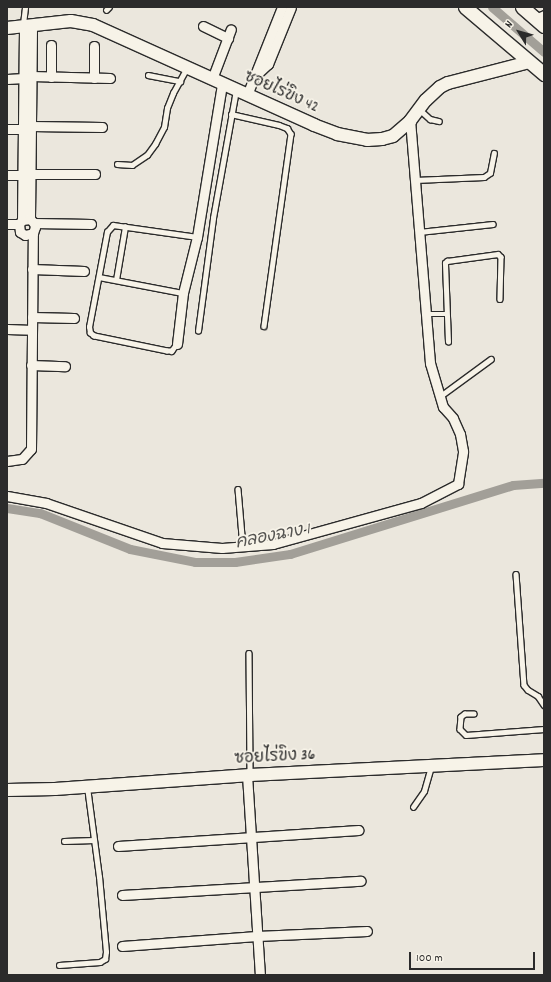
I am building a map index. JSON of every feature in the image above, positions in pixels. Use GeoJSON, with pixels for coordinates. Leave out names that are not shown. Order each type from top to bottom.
{"type":"FeatureCollection","features":[{"type":"Feature","properties":{"kind":"main road"},"geometry":{"type":"LineString","coordinates":[[465,7],[544,74]]}},
{"type":"Feature","properties":{"kind":"main road"},"geometry":{"type":"LineString","coordinates":[[522,7],[539,15],[544,26]]}},
{"type":"Feature","properties":{"kind":"street"},"geometry":{"type":"LineString","coordinates":[[254,77],[282,7]]}},
{"type":"Feature","properties":{"kind":"street"},"geometry":{"type":"LineString","coordinates":[[241,93],[254,77],[268,64],[291,7]]}},
{"type":"Feature","properties":{"kind":"street","name":"ซอยไร่ขิง 42"},"geometry":{"type":"LineString","coordinates":[[7,28],[71,21],[109,30],[241,93],[314,125],[354,138],[382,139],[394,136],[410,121],[434,92],[448,83],[529,62]]}},
{"type":"Feature","properties":{"kind":"street"},"geometry":{"type":"LineString","coordinates":[[26,26],[26,221],[19,229],[22,234],[28,235],[33,233]]}},
{"type":"Feature","properties":{"kind":"street"},"geometry":{"type":"LineString","coordinates":[[203,26],[228,38]]}},
{"type":"Feature","properties":{"kind":"street"},"geometry":{"type":"LineString","coordinates":[[177,344],[184,293],[197,237],[217,82],[231,29]]}},
{"type":"Feature","properties":{"kind":"street"},"geometry":{"type":"LineString","coordinates":[[51,45],[51,77]]}},
{"type":"Feature","properties":{"kind":"street"},"geometry":{"type":"LineString","coordinates":[[94,46],[94,78]]}},
{"type":"Feature","properties":{"kind":"street"},"geometry":{"type":"LineString","coordinates":[[7,79],[27,77],[110,78]]}},
{"type":"Feature","properties":{"kind":"street"},"geometry":{"type":"LineString","coordinates":[[7,496],[46,503],[162,543],[216,548],[273,544],[421,503],[458,484],[463,451],[460,434],[453,418],[443,407],[430,363],[410,121]]}},
{"type":"Feature","properties":{"kind":"street"},"geometry":{"type":"LineString","coordinates":[[7,129],[27,127],[102,127]]}},
{"type":"Feature","properties":{"kind":"street"},"geometry":{"type":"LineString","coordinates":[[7,175],[95,174]]}},
{"type":"Feature","properties":{"kind":"street"},"geometry":{"type":"LineString","coordinates":[[7,461],[22,459],[31,449],[32,269],[33,233],[35,228],[26,221]]}},
{"type":"Feature","properties":{"kind":"street"},"geometry":{"type":"LineString","coordinates":[[7,224],[26,221],[92,224]]}},
{"type":"Feature","properties":{"kind":"street"},"geometry":{"type":"LineString","coordinates":[[32,269],[84,271]]}},
{"type":"Feature","properties":{"kind":"street"},"geometry":{"type":"LineString","coordinates":[[32,317],[74,318]]}},
{"type":"Feature","properties":{"kind":"street"},"geometry":{"type":"LineString","coordinates":[[7,329],[32,330]]}},
{"type":"Feature","properties":{"kind":"street"},"geometry":{"type":"LineString","coordinates":[[31,365],[65,366]]}},
{"type":"Feature","properties":{"kind":"street","name":"ซอยไร่ขิง 36"},"geometry":{"type":"LineString","coordinates":[[7,790],[248,775],[544,760]]}},
{"type":"Feature","properties":{"kind":"street"},"geometry":{"type":"LineString","coordinates":[[248,775],[260,975]]}},
{"type":"Feature","properties":{"kind":"street"},"geometry":{"type":"LineString","coordinates":[[118,846],[358,830]]}},
{"type":"Feature","properties":{"kind":"street"},"geometry":{"type":"LineString","coordinates":[[122,895],[361,881]]}},
{"type":"Feature","properties":{"kind":"street"},"geometry":{"type":"LineString","coordinates":[[122,946],[257,936],[367,931]]}},
{"type":"Feature","properties":{"kind":"lane"},"geometry":{"type":"LineString","coordinates":[[25,7],[26,26]]}},
{"type":"Feature","properties":{"kind":"lane"},"geometry":{"type":"LineString","coordinates":[[117,164],[132,165],[147,155],[164,127],[167,108],[188,68]]}},
{"type":"Feature","properties":{"kind":"lane"},"geometry":{"type":"LineString","coordinates":[[148,75],[180,81]]}},
{"type":"Feature","properties":{"kind":"lane"},"geometry":{"type":"LineString","coordinates":[[198,331],[213,218],[231,114],[241,93]]}},
{"type":"Feature","properties":{"kind":"lane"},"geometry":{"type":"LineString","coordinates":[[419,109],[430,119],[439,121]]}},
{"type":"Feature","properties":{"kind":"lane"},"geometry":{"type":"LineString","coordinates":[[231,114],[279,125],[287,128],[292,134],[264,326]]}},
{"type":"Feature","properties":{"kind":"lane"},"geometry":{"type":"LineString","coordinates":[[415,180],[484,177],[490,173],[494,153]]}},
{"type":"Feature","properties":{"kind":"lane"},"geometry":{"type":"LineString","coordinates":[[419,232],[493,224]]}},
{"type":"Feature","properties":{"kind":"lane"},"geometry":{"type":"LineString","coordinates":[[177,344],[172,351],[166,351],[94,336],[90,333],[89,327],[98,277],[107,232],[112,225],[197,237]]}},
{"type":"Feature","properties":{"kind":"lane"},"geometry":{"type":"LineString","coordinates":[[116,280],[125,227]]}},
{"type":"Feature","properties":{"kind":"lane"},"geometry":{"type":"LineString","coordinates":[[448,342],[445,263],[450,259],[498,254],[501,257],[500,299]]}},
{"type":"Feature","properties":{"kind":"lane"},"geometry":{"type":"LineString","coordinates":[[98,277],[184,293]]}},
{"type":"Feature","properties":{"kind":"lane"},"geometry":{"type":"LineString","coordinates":[[426,314],[446,314]]}},
{"type":"Feature","properties":{"kind":"lane"},"geometry":{"type":"LineString","coordinates":[[439,397],[491,359]]}},
{"type":"Feature","properties":{"kind":"lane"},"geometry":{"type":"LineString","coordinates":[[238,489],[243,547]]}},
{"type":"Feature","properties":{"kind":"lane"},"geometry":{"type":"LineString","coordinates":[[516,574],[524,685],[528,690],[538,696],[544,705]]}},
{"type":"Feature","properties":{"kind":"lane"},"geometry":{"type":"LineString","coordinates":[[248,775],[249,653]]}},
{"type":"Feature","properties":{"kind":"lane"},"geometry":{"type":"LineString","coordinates":[[474,714],[465,714],[461,717],[460,729],[466,735],[544,729]]}},
{"type":"Feature","properties":{"kind":"lane"},"geometry":{"type":"LineString","coordinates":[[413,807],[424,791],[432,766]]}},
{"type":"Feature","properties":{"kind":"lane"},"geometry":{"type":"LineString","coordinates":[[59,965],[100,962],[105,959],[106,952],[102,907],[87,786]]}},
{"type":"Feature","properties":{"kind":"lane"},"geometry":{"type":"LineString","coordinates":[[64,841],[94,840]]}},
{"type":"Feature","properties":{"kind":"waterway"},"geometry":{"type":"LineString","coordinates":[[492,7],[544,52]]}},
{"type":"Feature","properties":{"kind":"waterway","name":"คลองฉาง 1"},"geometry":{"type":"LineString","coordinates":[[7,508],[40,513],[130,549],[195,562],[235,562],[290,554],[513,485],[544,483]]}}]}
